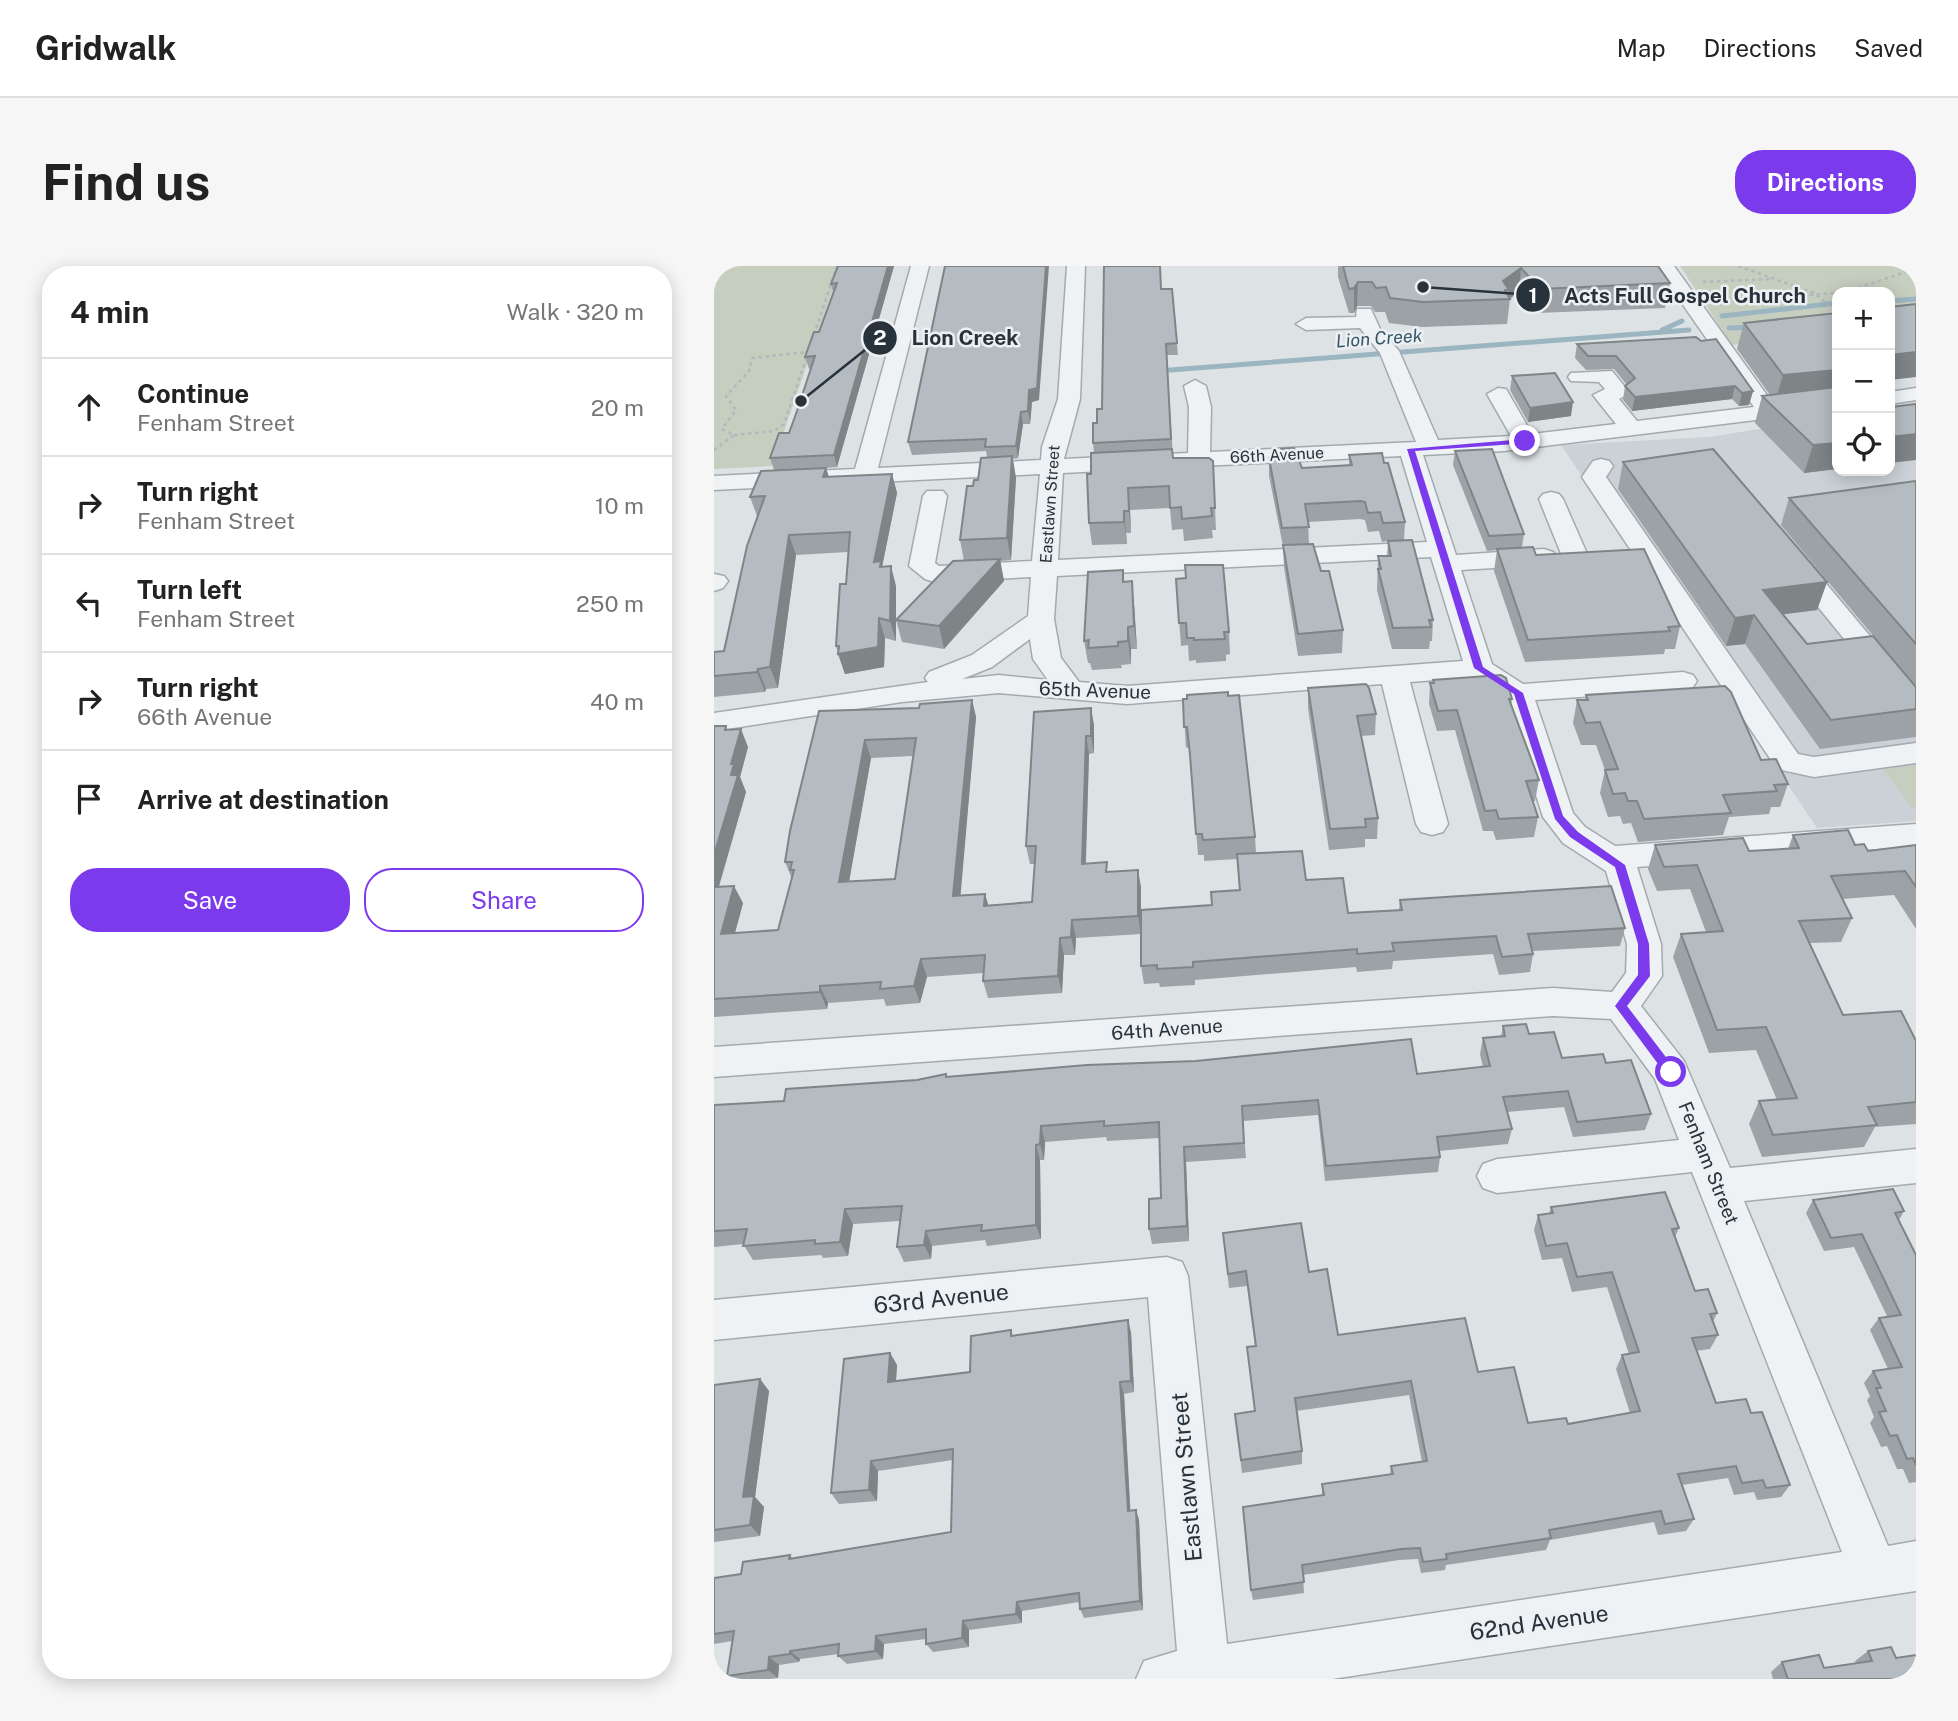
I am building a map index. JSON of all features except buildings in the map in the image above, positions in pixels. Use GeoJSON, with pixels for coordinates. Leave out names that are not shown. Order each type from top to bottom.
{"type":"FeatureCollection","features":[{"type":"Feature","properties":{"kind":"street"},"geometry":{"type":"LineString","coordinates":[[866,475],[920,266]]}},
{"type":"Feature","properties":{"kind":"street","name":"Eastlawn Street"},"geometry":{"type":"LineString","coordinates":[[1070,690],[1047,659],[1041,619],[1055,434],[1069,399],[1076,266]]}},
{"type":"Feature","properties":{"kind":"street"},"geometry":{"type":"LineString","coordinates":[[1665,266],[1769,413]]}},
{"type":"Feature","properties":{"kind":"street"},"geometry":{"type":"LineString","coordinates":[[1306,324],[1366,317],[1371,331],[1391,354],[1420,448],[1444,556],[1479,668],[1518,693],[1683,681]]}},
{"type":"Feature","properties":{"kind":"street"},"geometry":{"type":"LineString","coordinates":[[1566,358],[1596,405]]}},
{"type":"Feature","properties":{"kind":"street"},"geometry":{"type":"LineString","coordinates":[[1578,377],[1605,375],[1619,394],[1604,395],[1632,430]]}},
{"type":"Feature","properties":{"kind":"street"},"geometry":{"type":"LineString","coordinates":[[1195,386],[1200,407],[1199,458]]}},
{"type":"Feature","properties":{"kind":"street"},"geometry":{"type":"LineString","coordinates":[[1498,394],[1525,441]]}},
{"type":"Feature","properties":{"kind":"street"},"geometry":{"type":"LineString","coordinates":[[1895,397],[1916,394]]}},
{"type":"Feature","properties":{"kind":"street","name":"66th Avenue"},"geometry":{"type":"LineString","coordinates":[[714,483],[1525,441],[1832,405]]}},
{"type":"Feature","properties":{"kind":"street"},"geometry":{"type":"LineString","coordinates":[[1581,436],[1614,465],[1594,477],[1788,762],[1814,767],[1916,752]]}},
{"type":"Feature","properties":{"kind":"street"},"geometry":{"type":"LineString","coordinates":[[934,496],[922,566],[934,574],[1444,556],[1604,554]]}},
{"type":"Feature","properties":{"kind":"street"},"geometry":{"type":"LineString","coordinates":[[1551,499],[1575,556]]}},
{"type":"Feature","properties":{"kind":"street"},"geometry":{"type":"LineString","coordinates":[[1775,539],[1916,709]]}},
{"type":"Feature","properties":{"kind":"street"},"geometry":{"type":"LineString","coordinates":[[902,693],[982,661],[1041,619]]}},
{"type":"Feature","properties":{"kind":"street","name":"65th Avenue"},"geometry":{"type":"LineString","coordinates":[[714,722],[902,693],[999,684],[1127,695],[1479,668]]}},
{"type":"Feature","properties":{"kind":"street"},"geometry":{"type":"LineString","coordinates":[[1394,675],[1432,824]]}},
{"type":"Feature","properties":{"kind":"street"},"geometry":{"type":"LineString","coordinates":[[1518,693],[1559,817],[1574,835],[1620,865],[1612,888],[1644,944],[1644,976],[1621,1006]]}},
{"type":"Feature","properties":{"kind":"street"},"geometry":{"type":"LineString","coordinates":[[1609,858],[1916,835]]}},
{"type":"Feature","properties":{"kind":"street","name":"64th Avenue"},"geometry":{"type":"LineString","coordinates":[[714,1062],[1553,1002],[1621,1006]]}},
{"type":"Feature","properties":{"kind":"street","name":"Fenham Street"},"geometry":{"type":"LineString","coordinates":[[1621,1006],[1671,1072],[1712,1170],[1896,1569]]}},
{"type":"Feature","properties":{"kind":"street"},"geometry":{"type":"LineString","coordinates":[[1497,1175],[1916,1166]]}},
{"type":"Feature","properties":{"kind":"street","name":"Eastlawn Street"},"geometry":{"type":"LineString","coordinates":[[1167,1276],[1191,1676]]}},
{"type":"Feature","properties":{"kind":"street","name":"63rd Avenue"},"geometry":{"type":"LineString","coordinates":[[714,1320],[1167,1276]]}},
{"type":"Feature","properties":{"kind":"street","name":"62nd Avenue"},"geometry":{"type":"LineString","coordinates":[[1191,1676],[1896,1569]]}},
{"type":"Feature","properties":{"kind":"path"},"geometry":{"type":"LineString","coordinates":[[813,340],[837,266]]}},
{"type":"Feature","properties":{"kind":"path"},"geometry":{"type":"LineString","coordinates":[[1738,266],[1817,296],[1832,308]]}},
{"type":"Feature","properties":{"kind":"path"},"geometry":{"type":"LineString","coordinates":[[1693,303],[1817,296],[1876,284],[1916,269]]}},
{"type":"Feature","properties":{"kind":"path"},"geometry":{"type":"LineString","coordinates":[[1678,283],[1775,279]]}},
{"type":"Feature","properties":{"kind":"path"},"geometry":{"type":"LineString","coordinates":[[714,450],[734,435],[775,431],[784,424],[808,352],[752,358],[748,371],[726,396],[736,410],[722,429],[734,435]]}},
{"type":"Feature","properties":{"kind":"shaded area"},"geometry":{"type":"Polygon","coordinates":[[[1916,402],[1916,821],[1817,828],[1561,445],[1710,437],[1832,417],[1832,476],[1895,476],[1895,406],[1916,402]]]}},
{"type":"Feature","properties":{"kind":"green space"},"geometry":{"type":"Polygon","coordinates":[[[714,266],[841,266],[772,466],[714,469],[714,266]]]}},
{"type":"Feature","properties":{"kind":"green space"},"geometry":{"type":"Polygon","coordinates":[[[1680,266],[1916,266],[1916,325],[1895,327],[1895,287],[1832,287],[1832,334],[1732,345],[1680,266]]]}},
{"type":"Feature","properties":{"kind":"green space"},"geometry":{"type":"Polygon","coordinates":[[[1916,765],[1916,808],[1912,808],[1883,769],[1916,765]]]}},
{"type":"Feature","properties":{"kind":"waterway","name":"Lion Creek"},"geometry":{"type":"LineString","coordinates":[[1895,301],[1916,299]]}},
{"type":"Feature","properties":{"kind":"waterway","name":"Lion Creek"},"geometry":{"type":"LineString","coordinates":[[1722,316],[1832,304]]}},
{"type":"Feature","properties":{"kind":"waterway","name":"Lion Creek"},"geometry":{"type":"LineString","coordinates":[[1662,330],[1682,321]]}},
{"type":"Feature","properties":{"kind":"waterway","name":"Lion Creek"},"geometry":{"type":"LineString","coordinates":[[1729,328],[1752,327]]}},
{"type":"Feature","properties":{"kind":"waterway","name":"Lion Creek"},"geometry":{"type":"LineString","coordinates":[[1157,371],[1689,330]]}},
{"type":"Feature","properties":{"kind":"place","name":"Acts Full Gospel Church"},"geometry":{"type":"Point","coordinates":[1423,287]}},
{"type":"Feature","properties":{"kind":"place","name":"Lion Creek"},"geometry":{"type":"Point","coordinates":[801,401]}},
{"type":"Feature","properties":{"kind":"route"},"geometry":{"type":"LineString","coordinates":[[1525,441],[1410,449],[1416,461],[1479,668],[1518,693],[1524,703],[1559,817],[1574,835],[1620,865],[1644,944],[1644,976],[1621,1006],[1671,1072]]}}]}
